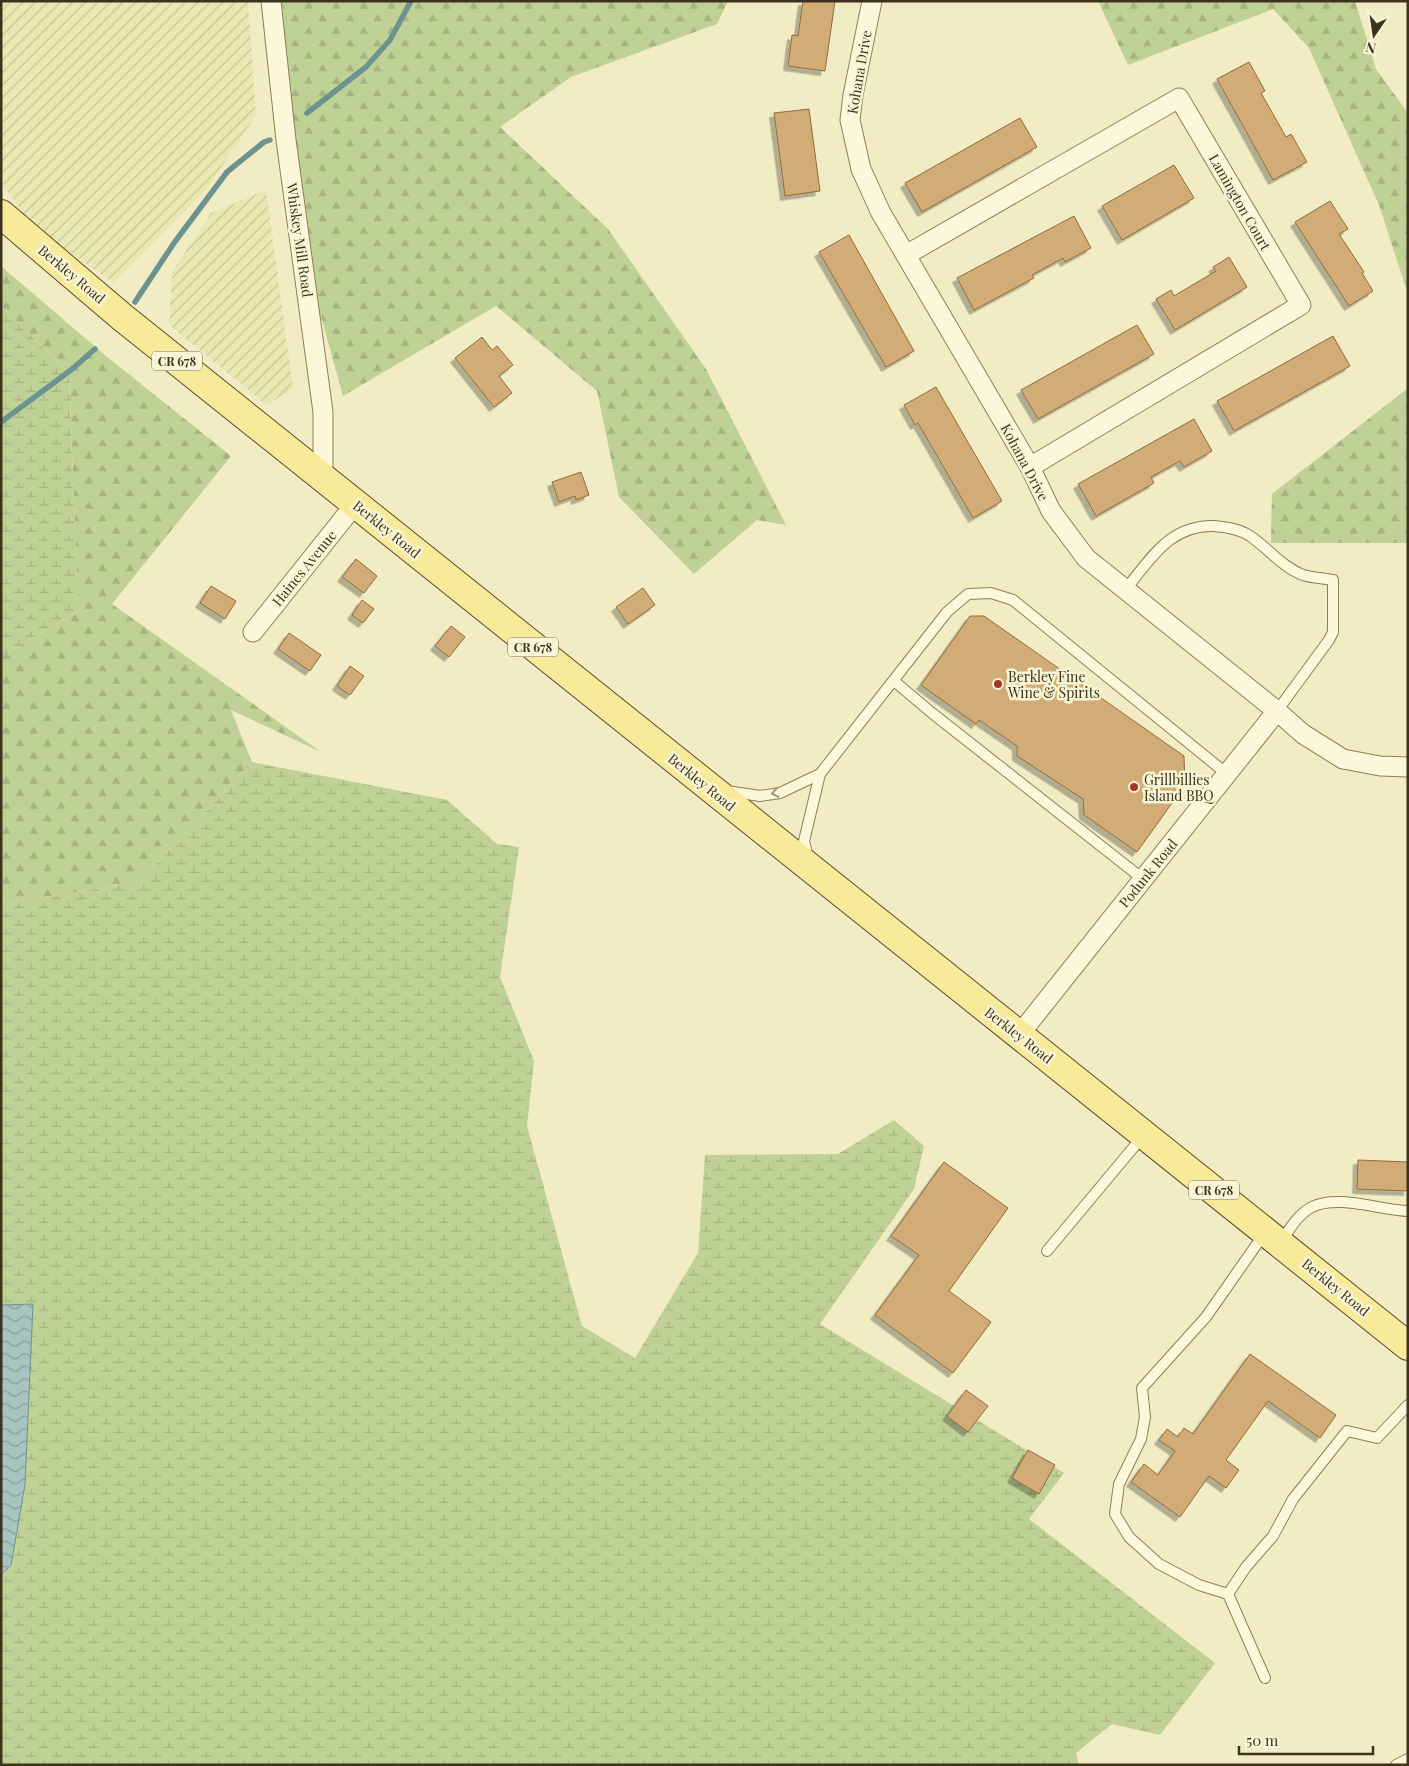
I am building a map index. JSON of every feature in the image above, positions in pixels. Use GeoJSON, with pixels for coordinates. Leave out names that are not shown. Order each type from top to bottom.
{"type":"FeatureCollection","features":[{"type":"Feature","properties":{"kind":"main road","name":"Berkley Road"},"geometry":{"type":"LineString","coordinates":[[1,214],[122,317],[1408,1346]]}},
{"type":"Feature","properties":{"kind":"street","name":"Whiskey Mill Road"},"geometry":{"type":"LineString","coordinates":[[271,1],[286,140],[323,412],[323,478]]}},
{"type":"Feature","properties":{"kind":"street","name":"Kohana Drive"},"geometry":{"type":"LineString","coordinates":[[872,1],[853,95],[850,120],[861,169],[881,213],[1030,467],[1051,511],[1086,558],[1303,734],[1343,759],[1380,766],[1408,767]]}},
{"type":"Feature","properties":{"kind":"street","name":"Lamington Court"},"geometry":{"type":"LineString","coordinates":[[906,254],[1179,98],[1301,305],[1030,467]]}},
{"type":"Feature","properties":{"kind":"street","name":"Haines Avenue"},"geometry":{"type":"LineString","coordinates":[[253,632],[356,503]]}},
{"type":"Feature","properties":{"kind":"street","name":"Podunk Road"},"geometry":{"type":"LineString","coordinates":[[1019,1035],[1277,711]]}},
{"type":"Feature","properties":{"kind":"lane"},"geometry":{"type":"LineString","coordinates":[[1125,590],[1168,540],[1179,532],[1193,527],[1207,526],[1221,526],[1237,530],[1250,536],[1289,568],[1303,575],[1333,580],[1333,632],[1277,711]]}},
{"type":"Feature","properties":{"kind":"lane"},"geometry":{"type":"LineString","coordinates":[[813,871],[804,841],[820,774],[947,612],[968,594],[991,593],[1013,600],[1227,774]]}},
{"type":"Feature","properties":{"kind":"lane"},"geometry":{"type":"LineString","coordinates":[[894,681],[1143,879]]}},
{"type":"Feature","properties":{"kind":"lane"},"geometry":{"type":"LineString","coordinates":[[711,789],[760,796],[780,793],[820,774]]}},
{"type":"Feature","properties":{"kind":"lane"},"geometry":{"type":"LineString","coordinates":[[1047,1251],[1144,1135]]}},
{"type":"Feature","properties":{"kind":"lane"},"geometry":{"type":"LineString","coordinates":[[1265,1678],[1228,1594],[1199,1585],[1159,1564],[1129,1537],[1115,1514],[1119,1484],[1142,1439],[1145,1417],[1142,1388],[1206,1317],[1273,1237],[1312,1207],[1332,1202],[1395,1211],[1408,1211]]}},
{"type":"Feature","properties":{"kind":"lane"},"geometry":{"type":"LineString","coordinates":[[1228,1594],[1246,1567],[1273,1536],[1293,1499],[1347,1431],[1377,1438],[1408,1406]]}},
{"type":"Feature","properties":{"kind":"lane"},"geometry":{"type":"LineString","coordinates":[[1396,1765],[1408,1758]]}},
{"type":"Feature","properties":{"kind":"green space"},"geometry":{"type":"Polygon","coordinates":[[[1,1],[248,1],[256,116],[206,190],[114,283],[35,228],[1,183],[1,1]]]}},
{"type":"Feature","properties":{"kind":"green space"},"geometry":{"type":"Polygon","coordinates":[[[282,1],[728,1],[717,24],[571,77],[500,127],[608,229],[706,369],[786,525],[757,520],[694,574],[619,497],[597,391],[496,306],[343,396],[296,226],[282,1]]]}},
{"type":"Feature","properties":{"kind":"green space"},"geometry":{"type":"Polygon","coordinates":[[[1098,1],[1355,1],[1376,69],[1408,113],[1408,294],[1379,205],[1309,48],[1273,9],[1128,65],[1098,1]]]}},
{"type":"Feature","properties":{"kind":"green space"},"geometry":{"type":"Polygon","coordinates":[[[266,190],[293,388],[267,405],[169,325],[172,272],[211,213],[266,190]]]}},
{"type":"Feature","properties":{"kind":"green space"},"geometry":{"type":"Polygon","coordinates":[[[1,266],[106,356],[231,456],[112,604],[321,752],[231,710],[252,762],[139,882],[1,904],[1,657],[78,611],[69,373],[1,306],[1,266]]]}},
{"type":"Feature","properties":{"kind":"green space"},"geometry":{"type":"Polygon","coordinates":[[[1,306],[69,373],[78,611],[1,657],[1,306]]]}},
{"type":"Feature","properties":{"kind":"green space"},"geometry":{"type":"Polygon","coordinates":[[[1408,388],[1408,543],[1271,543],[1272,494],[1408,388]]]}},
{"type":"Feature","properties":{"kind":"green space"},"geometry":{"type":"Polygon","coordinates":[[[252,762],[447,800],[497,844],[519,847],[500,977],[534,1061],[527,1126],[582,1326],[635,1358],[698,1253],[705,1155],[838,1154],[894,1120],[924,1146],[914,1189],[820,1324],[1064,1473],[1029,1519],[1215,1663],[1160,1735],[1112,1724],[1076,1753],[1079,1765],[1,1765],[1,1575],[11,1565],[33,1304],[1,1305],[1,904],[139,882],[252,762]]]}},
{"type":"Feature","properties":{"kind":"water"},"geometry":{"type":"Polygon","coordinates":[[[33,1304],[25,1485],[11,1565],[1,1575],[1,1305],[33,1304]]]}},
{"type":"Feature","properties":{"kind":"building"},"geometry":{"type":"Polygon","coordinates":[[[803,1],[835,1],[825,71],[788,66],[792,35],[798,36],[803,1]]]}},
{"type":"Feature","properties":{"kind":"building"},"geometry":{"type":"Polygon","coordinates":[[[1249,62],[1265,91],[1261,93],[1286,137],[1291,134],[1307,162],[1273,180],[1217,79],[1249,62]]]}},
{"type":"Feature","properties":{"kind":"building"},"geometry":{"type":"Polygon","coordinates":[[[809,109],[820,191],[785,196],[774,113],[809,109]]]}},
{"type":"Feature","properties":{"kind":"building"},"geometry":{"type":"Polygon","coordinates":[[[1020,118],[1037,147],[922,212],[905,183],[1020,118]]]}},
{"type":"Feature","properties":{"kind":"building"},"geometry":{"type":"Polygon","coordinates":[[[1174,165],[1194,198],[1122,240],[1102,206],[1174,165]]]}},
{"type":"Feature","properties":{"kind":"building"},"geometry":{"type":"Polygon","coordinates":[[[1330,201],[1348,229],[1339,234],[1364,272],[1362,273],[1373,291],[1349,306],[1295,222],[1330,201]]]}},
{"type":"Feature","properties":{"kind":"building"},"geometry":{"type":"Polygon","coordinates":[[[1074,216],[1091,248],[1065,262],[1063,258],[1032,275],[1034,278],[974,310],[957,278],[1074,216]]]}},
{"type":"Feature","properties":{"kind":"building"},"geometry":{"type":"Polygon","coordinates":[[[849,235],[914,351],[886,367],[819,252],[849,235]]]}},
{"type":"Feature","properties":{"kind":"building"},"geometry":{"type":"Polygon","coordinates":[[[1229,257],[1247,287],[1175,330],[1156,299],[1171,290],[1174,296],[1216,271],[1213,267],[1229,257]]]}},
{"type":"Feature","properties":{"kind":"building"},"geometry":{"type":"Polygon","coordinates":[[[1137,325],[1154,354],[1038,419],[1021,390],[1137,325]]]}},
{"type":"Feature","properties":{"kind":"building"},"geometry":{"type":"Polygon","coordinates":[[[1333,336],[1350,366],[1234,431],[1217,401],[1333,336]]]}},
{"type":"Feature","properties":{"kind":"building"},"geometry":{"type":"Polygon","coordinates":[[[482,337],[492,350],[497,346],[513,365],[499,376],[512,393],[494,407],[455,358],[482,337]]]}},
{"type":"Feature","properties":{"kind":"building"},"geometry":{"type":"Polygon","coordinates":[[[936,387],[1002,501],[973,518],[918,423],[915,425],[904,405],[936,387]]]}},
{"type":"Feature","properties":{"kind":"building"},"geometry":{"type":"Polygon","coordinates":[[[1194,419],[1212,451],[1184,467],[1180,461],[1151,477],[1154,483],[1096,516],[1078,484],[1194,419]]]}},
{"type":"Feature","properties":{"kind":"building"},"geometry":{"type":"Polygon","coordinates":[[[581,472],[589,495],[576,500],[575,496],[559,502],[552,482],[581,472]]]}},
{"type":"Feature","properties":{"kind":"building"},"geometry":{"type":"Polygon","coordinates":[[[356,559],[377,576],[364,593],[342,577],[356,559]]]}},
{"type":"Feature","properties":{"kind":"building"},"geometry":{"type":"Polygon","coordinates":[[[211,586],[236,601],[225,619],[200,603],[211,586]]]}},
{"type":"Feature","properties":{"kind":"building"},"geometry":{"type":"Polygon","coordinates":[[[643,588],[655,605],[628,624],[616,607],[643,588]]]}},
{"type":"Feature","properties":{"kind":"building"},"geometry":{"type":"Polygon","coordinates":[[[362,600],[374,609],[363,623],[352,615],[362,600]]]}},
{"type":"Feature","properties":{"kind":"building"},"geometry":{"type":"Polygon","coordinates":[[[970,616],[984,616],[1184,756],[1185,785],[1137,852],[1084,815],[1083,799],[1017,756],[1017,746],[979,720],[976,724],[921,685],[970,616]]]}},
{"type":"Feature","properties":{"kind":"building"},"geometry":{"type":"Polygon","coordinates":[[[451,626],[465,637],[449,657],[435,646],[451,626]]]}},
{"type":"Feature","properties":{"kind":"building"},"geometry":{"type":"Polygon","coordinates":[[[289,633],[321,655],[310,671],[278,649],[289,633]]]}},
{"type":"Feature","properties":{"kind":"building"},"geometry":{"type":"Polygon","coordinates":[[[350,666],[364,676],[350,695],[337,686],[350,666]]]}},
{"type":"Feature","properties":{"kind":"building"},"geometry":{"type":"Polygon","coordinates":[[[1358,1160],[1408,1162],[1408,1191],[1357,1189],[1358,1160]]]}},
{"type":"Feature","properties":{"kind":"building"},"geometry":{"type":"Polygon","coordinates":[[[944,1162],[1008,1208],[949,1291],[991,1322],[953,1373],[875,1315],[919,1255],[891,1236],[944,1162]]]}},
{"type":"Feature","properties":{"kind":"building"},"geometry":{"type":"Polygon","coordinates":[[[1250,1354],[1336,1415],[1320,1438],[1268,1401],[1226,1460],[1239,1470],[1226,1488],[1209,1476],[1180,1517],[1131,1482],[1144,1464],[1158,1475],[1175,1451],[1159,1440],[1167,1429],[1178,1437],[1184,1428],[1193,1434],[1250,1354]]]}},
{"type":"Feature","properties":{"kind":"building"},"geometry":{"type":"Polygon","coordinates":[[[966,1390],[988,1406],[968,1432],[947,1416],[966,1390]]]}},
{"type":"Feature","properties":{"kind":"building"},"geometry":{"type":"Polygon","coordinates":[[[1028,1450],[1055,1465],[1039,1494],[1012,1478],[1028,1450]]]}},
{"type":"Feature","properties":{"kind":"waterway"},"geometry":{"type":"LineString","coordinates":[[307,113],[366,67],[390,40],[411,1]]}},
{"type":"Feature","properties":{"kind":"waterway"},"geometry":{"type":"LineString","coordinates":[[135,302],[174,243],[227,172],[264,142],[270,140]]}},
{"type":"Feature","properties":{"kind":"waterway"},"geometry":{"type":"LineString","coordinates":[[1,422],[71,370],[95,349]]}},
{"type":"Feature","properties":{"kind":"place","name":"Berkley Fine Wine & Spirits"},"geometry":{"type":"Point","coordinates":[998,684]}},
{"type":"Feature","properties":{"kind":"place","name":"Grillbillies Island BBQ"},"geometry":{"type":"Point","coordinates":[1134,787]}}]}
